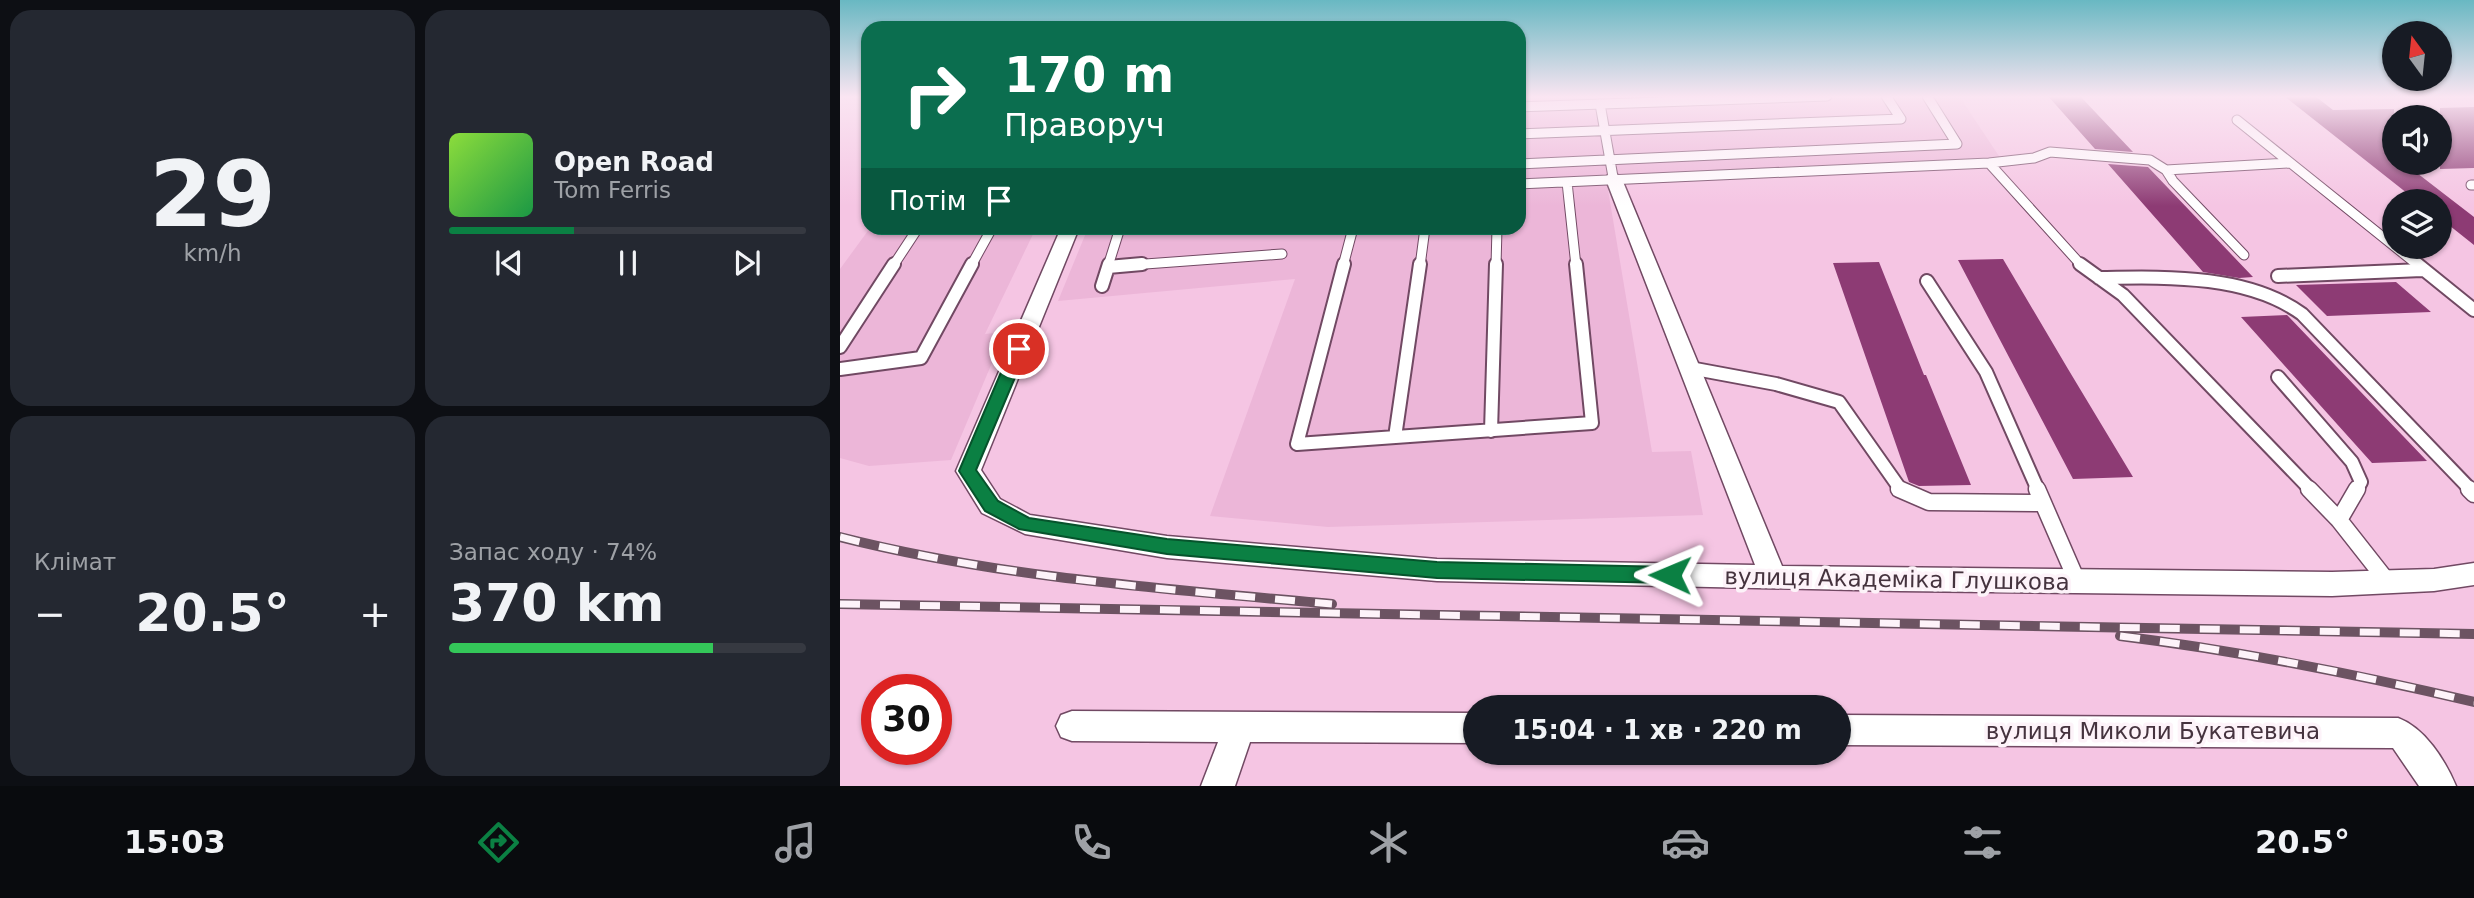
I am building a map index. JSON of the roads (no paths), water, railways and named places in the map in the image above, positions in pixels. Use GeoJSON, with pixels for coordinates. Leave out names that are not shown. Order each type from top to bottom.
{"type":"FeatureCollection","features":[{"type":"Feature","properties":{"kind":"street"},"geometry":{"type":"LineString","coordinates":[[1612,173],[1773,577]]}},
{"type":"Feature","properties":{"kind":"street","name":"вулиця Академіка Глушкова"},"geometry":{"type":"LineString","coordinates":[[1067,235],[968,471],[991,506],[1025,524],[1167,547],[1437,570],[2332,584],[2434,580],[2474,574]]}},
{"type":"Feature","properties":{"kind":"street"},"geometry":{"type":"LineString","coordinates":[[1072,726],[1463,728]]}},
{"type":"Feature","properties":{"kind":"street"},"geometry":{"type":"LineString","coordinates":[[1218,786],[1239,727]]}},
{"type":"Feature","properties":{"kind":"street","name":"вулиця Миколи Букатевича"},"geometry":{"type":"LineString","coordinates":[[1851,730],[2398,733],[2407,739],[2439,786]]}},
{"type":"Feature","properties":{"kind":"lane"},"geometry":{"type":"LineString","coordinates":[[1526,134],[1556,133]]}},
{"type":"Feature","properties":{"kind":"lane"},"geometry":{"type":"LineString","coordinates":[[1604,133],[1612,173]]}},
{"type":"Feature","properties":{"kind":"lane"},"geometry":{"type":"LineString","coordinates":[[1526,184],[1567,182],[1612,173],[1957,144],[1950,133]]}},
{"type":"Feature","properties":{"kind":"lane"},"geometry":{"type":"LineString","coordinates":[[2253,133],[2474,310]]}},
{"type":"Feature","properties":{"kind":"lane"},"geometry":{"type":"LineString","coordinates":[[1526,164],[1612,173],[1989,163],[2034,158],[2050,152],[2150,160],[2166,170],[2173,181],[2244,254]]}},
{"type":"Feature","properties":{"kind":"lane"},"geometry":{"type":"LineString","coordinates":[[1989,163],[2076,262],[2123,295],[2339,520],[2387,581]]}},
{"type":"Feature","properties":{"kind":"lane"},"geometry":{"type":"LineString","coordinates":[[2166,170],[2290,163]]}},
{"type":"Feature","properties":{"kind":"lane"},"geometry":{"type":"LineString","coordinates":[[1351,235],[1297,444],[1592,424],[1567,182]]}},
{"type":"Feature","properties":{"kind":"lane"},"geometry":{"type":"LineString","coordinates":[[840,347],[913,235]]}},
{"type":"Feature","properties":{"kind":"lane"},"geometry":{"type":"LineString","coordinates":[[840,369],[921,358],[988,235]]}},
{"type":"Feature","properties":{"kind":"lane"},"geometry":{"type":"LineString","coordinates":[[1102,286],[1118,235]]}},
{"type":"Feature","properties":{"kind":"lane"},"geometry":{"type":"LineString","coordinates":[[1395,437],[1424,235]]}},
{"type":"Feature","properties":{"kind":"lane"},"geometry":{"type":"LineString","coordinates":[[1491,431],[1497,235]]}},
{"type":"Feature","properties":{"kind":"lane"},"geometry":{"type":"LineString","coordinates":[[1108,267],[1282,254]]}},
{"type":"Feature","properties":{"kind":"lane"},"geometry":{"type":"LineString","coordinates":[[2278,276],[2422,270]]}},
{"type":"Feature","properties":{"kind":"lane"},"geometry":{"type":"LineString","coordinates":[[2098,278],[2147,277],[2235,289],[2280,300],[2302,314],[2474,494]]}},
{"type":"Feature","properties":{"kind":"lane"},"geometry":{"type":"LineString","coordinates":[[1927,281],[1986,372],[2077,581]]}},
{"type":"Feature","properties":{"kind":"lane"},"geometry":{"type":"LineString","coordinates":[[1689,368],[1776,384],[1839,401],[1901,491],[1929,502],[2041,503]]}},
{"type":"Feature","properties":{"kind":"lane"},"geometry":{"type":"LineString","coordinates":[[2278,377],[2351,462],[2361,482],[2339,520]]}},
{"type":"Feature","properties":{"kind":"railway"},"geometry":{"type":"LineString","coordinates":[[840,537],[962,563],[1023,572],[1146,587],[1332,604]]}},
{"type":"Feature","properties":{"kind":"railway"},"geometry":{"type":"LineString","coordinates":[[840,604],[2474,634]]}},
{"type":"Feature","properties":{"kind":"railway"},"geometry":{"type":"LineString","coordinates":[[2120,636],[2298,664],[2474,702]]}}]}
